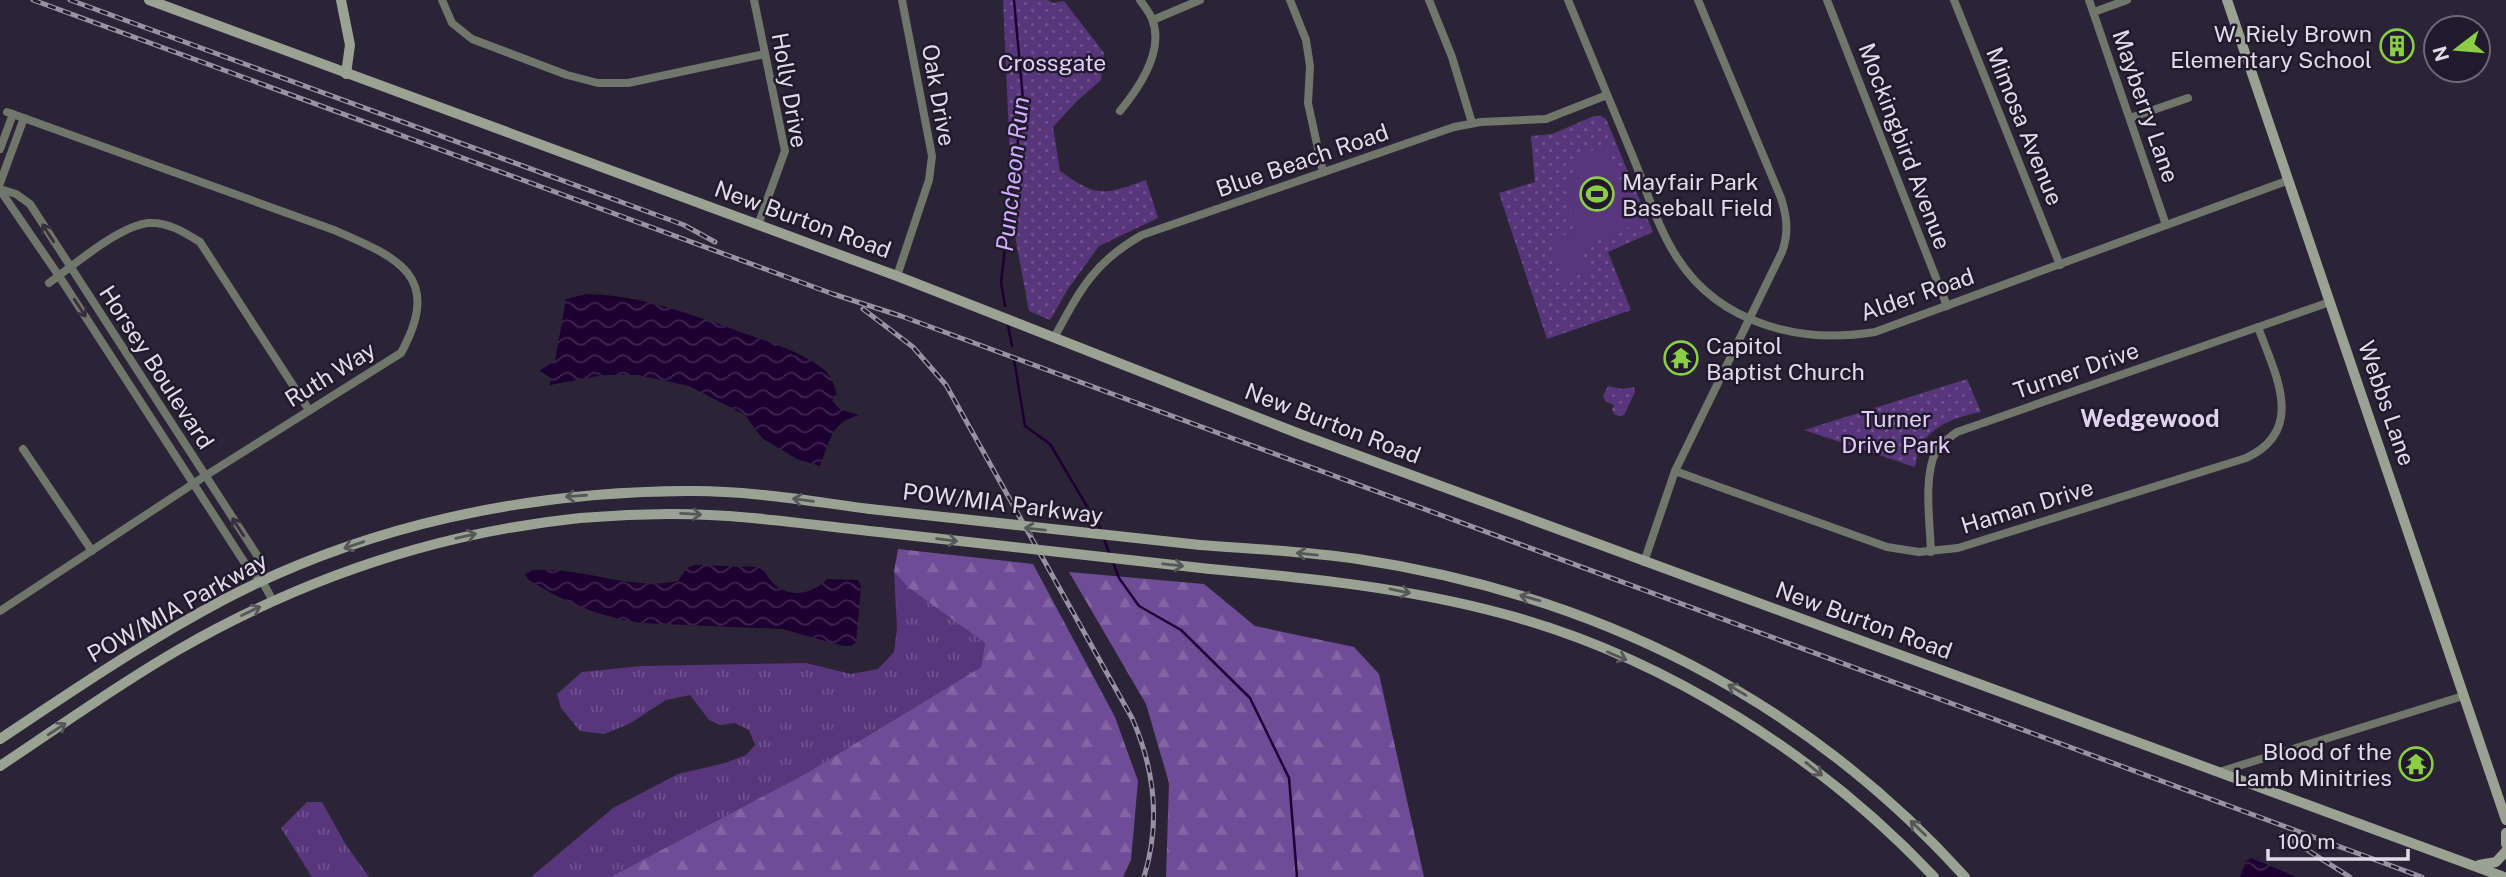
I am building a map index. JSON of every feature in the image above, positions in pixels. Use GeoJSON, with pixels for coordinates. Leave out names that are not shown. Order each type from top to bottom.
{"type":"FeatureCollection","features":[{"type":"Feature","properties":{"kind":"main road","name":"New Burton Road"},"geometry":{"type":"LineString","coordinates":[[149,0],[897,276],[1305,436],[2504,877]]}},
{"type":"Feature","properties":{"kind":"main road"},"geometry":{"type":"LineString","coordinates":[[341,0],[350,45],[346,74]]}},
{"type":"Feature","properties":{"kind":"main road","name":"Webbs Lane"},"geometry":{"type":"LineString","coordinates":[[2227,0],[2506,820]]}},
{"type":"Feature","properties":{"kind":"main road","name":"POW/MIA Parkway"},"geometry":{"type":"LineString","coordinates":[[0,739],[148,642],[262,581],[392,532],[500,506],[560,498],[688,491],[768,496],[1084,534],[1356,559],[1475,583],[1537,600],[1591,619],[1684,659],[1780,716],[1826,749],[1892,803],[1965,877]]}},
{"type":"Feature","properties":{"kind":"main road","name":"POW/MIA Parkway"},"geometry":{"type":"LineString","coordinates":[[0,766],[176,651],[231,620],[346,571],[468,534],[538,522],[602,516],[674,514],[738,517],[1350,583],[1506,614],[1552,629],[1620,657],[1714,703],[1802,759],[1878,822],[1934,877]]}},
{"type":"Feature","properties":{"kind":"main road"},"geometry":{"type":"LineString","coordinates":[[2506,833],[2506,844]]}},
{"type":"Feature","properties":{"kind":"main road"},"geometry":{"type":"LineString","coordinates":[[2472,865],[2496,862],[2506,851]]}},
{"type":"Feature","properties":{"kind":"street"},"geometry":{"type":"LineString","coordinates":[[442,0],[452,23],[472,39],[567,75],[598,83],[628,83],[765,54]]}},
{"type":"Feature","properties":{"kind":"street","name":"Holly Drive"},"geometry":{"type":"LineString","coordinates":[[754,0],[785,150],[758,225]]}},
{"type":"Feature","properties":{"kind":"street","name":"Oak Drive"},"geometry":{"type":"LineString","coordinates":[[897,276],[929,180],[932,156],[902,0]]}},
{"type":"Feature","properties":{"kind":"street"},"geometry":{"type":"LineString","coordinates":[[1120,111],[1140,86],[1153,57],[1153,20],[1140,0]]}},
{"type":"Feature","properties":{"kind":"street"},"geometry":{"type":"LineString","coordinates":[[1153,20],[1200,0]]}},
{"type":"Feature","properties":{"kind":"street"},"geometry":{"type":"LineString","coordinates":[[1290,0],[1306,40],[1310,66],[1308,103],[1323,172]]}},
{"type":"Feature","properties":{"kind":"street"},"geometry":{"type":"LineString","coordinates":[[1429,0],[1452,57],[1472,123]]}},
{"type":"Feature","properties":{"kind":"street","name":"Alder Road"},"geometry":{"type":"LineString","coordinates":[[1568,0],[1677,258],[1689,274],[1717,301],[1772,329],[1811,336],[1852,336],[1875,332],[2289,180]]}},
{"type":"Feature","properties":{"kind":"street"},"geometry":{"type":"LineString","coordinates":[[1644,562],[1675,471],[1785,244],[1785,212],[1698,0]]}},
{"type":"Feature","properties":{"kind":"street","name":"Mockingbird Avenue"},"geometry":{"type":"LineString","coordinates":[[1827,0],[1947,306]]}},
{"type":"Feature","properties":{"kind":"street","name":"Mimosa Avenue"},"geometry":{"type":"LineString","coordinates":[[1954,0],[2060,265]]}},
{"type":"Feature","properties":{"kind":"street","name":"Mayberry Lane"},"geometry":{"type":"LineString","coordinates":[[2090,0],[2166,225]]}},
{"type":"Feature","properties":{"kind":"street"},"geometry":{"type":"LineString","coordinates":[[2094,12],[2127,0]]}},
{"type":"Feature","properties":{"kind":"street","name":"Blue Beach Road"},"geometry":{"type":"LineString","coordinates":[[1055,336],[1081,287],[1102,265],[1128,243],[1161,228],[1454,127],[1472,123],[1546,118],[1607,95]]}},
{"type":"Feature","properties":{"kind":"street"},"geometry":{"type":"LineString","coordinates":[[2130,118],[2188,98]]}},
{"type":"Feature","properties":{"kind":"street","name":"Ruth Way"},"geometry":{"type":"LineString","coordinates":[[0,149],[10,113],[334,230],[383,251],[398,261],[410,275],[418,294],[412,332],[401,353],[194,483],[0,611]]}},
{"type":"Feature","properties":{"kind":"street"},"geometry":{"type":"LineString","coordinates":[[0,183],[24,118]]}},
{"type":"Feature","properties":{"kind":"street","name":"Horsey Boulevard"},"geometry":{"type":"LineString","coordinates":[[0,190],[16,194],[30,204],[262,563],[262,581]]}},
{"type":"Feature","properties":{"kind":"street","name":"Horsey Boulevard"},"geometry":{"type":"LineString","coordinates":[[0,190],[59,276],[250,571],[262,581],[273,601]]}},
{"type":"Feature","properties":{"kind":"street"},"geometry":{"type":"LineString","coordinates":[[49,282],[120,234],[147,223],[174,227],[200,242],[309,410]]}},
{"type":"Feature","properties":{"kind":"street","name":"Turner Drive"},"geometry":{"type":"LineString","coordinates":[[1931,552],[1929,477],[1932,463],[1937,450],[1957,432],[2330,302]]}},
{"type":"Feature","properties":{"kind":"street","name":"Haman Drive"},"geometry":{"type":"LineString","coordinates":[[1675,471],[1887,547],[1931,552],[1958,548],[2246,458],[2264,448],[2272,441],[2278,429],[2282,416],[2282,401],[2258,327]]}},
{"type":"Feature","properties":{"kind":"street"},"geometry":{"type":"LineString","coordinates":[[23,449],[92,551]]}},
{"type":"Feature","properties":{"kind":"street"},"geometry":{"type":"LineString","coordinates":[[2219,772],[2463,696]]}},
{"type":"Feature","properties":{"kind":"green space","name":"Crossgate"},"geometry":{"type":"Polygon","coordinates":[[[1003,0],[1048,0],[1053,3],[1064,1],[1104,53],[1101,80],[1053,127],[1060,171],[1083,186],[1101,191],[1120,189],[1146,180],[1158,218],[1099,246],[1068,289],[1050,320],[1029,311],[1013,225],[1003,0]]]}},
{"type":"Feature","properties":{"kind":"green space"},"geometry":{"type":"Polygon","coordinates":[[[1594,116],[1606,119],[1653,232],[1608,252],[1631,310],[1547,339],[1499,193],[1535,182],[1531,136],[1552,134],[1594,116]]]}},
{"type":"Feature","properties":{"kind":"green space","name":"Mayfair Park Baseball Field"},"geometry":{"type":"Polygon","coordinates":[[[1605,144],[1638,224],[1581,246],[1571,215],[1569,187],[1578,163],[1605,144]]]}},
{"type":"Feature","properties":{"kind":"green space"},"geometry":{"type":"Polygon","coordinates":[[[1574,232],[1588,272],[1564,280],[1550,240],[1574,232]]]}},
{"type":"Feature","properties":{"kind":"green space","name":"Turner Drive Park"},"geometry":{"type":"Polygon","coordinates":[[[1967,379],[1981,412],[1956,419],[1933,431],[1920,446],[1915,467],[1804,430],[1967,379]]]}},
{"type":"Feature","properties":{"kind":"green space"},"geometry":{"type":"Polygon","coordinates":[[[1608,386],[1622,389],[1634,387],[1635,392],[1624,415],[1614,414],[1614,405],[1605,401],[1603,396],[1608,386]]]}},
{"type":"Feature","properties":{"kind":"green space"},"geometry":{"type":"Polygon","coordinates":[[[898,549],[1033,564],[1115,717],[1138,781],[1131,860],[1123,877],[610,877],[805,774],[981,667],[985,643],[909,588],[894,572],[898,549]]]}},
{"type":"Feature","properties":{"kind":"green space"},"geometry":{"type":"Polygon","coordinates":[[[894,572],[909,588],[985,643],[981,667],[805,774],[610,877],[531,877],[613,808],[678,774],[746,755],[755,745],[749,730],[735,723],[720,725],[709,720],[690,695],[666,700],[629,724],[604,734],[580,731],[561,708],[557,694],[582,672],[642,666],[806,663],[851,674],[878,669],[894,652],[897,628],[894,572]]]}},
{"type":"Feature","properties":{"kind":"green space"},"geometry":{"type":"Polygon","coordinates":[[[1069,572],[1204,584],[1255,626],[1354,647],[1379,674],[1424,877],[1166,877],[1169,783],[1146,704],[1069,572]]]}},
{"type":"Feature","properties":{"kind":"green space"},"geometry":{"type":"Polygon","coordinates":[[[307,802],[322,802],[346,845],[369,877],[312,877],[281,828],[307,802]]]}},
{"type":"Feature","properties":{"kind":"water"},"geometry":{"type":"Polygon","coordinates":[[[587,294],[627,298],[666,307],[794,352],[828,374],[837,395],[832,401],[841,410],[860,415],[837,427],[829,440],[820,466],[797,459],[762,438],[745,415],[689,386],[638,375],[604,375],[550,385],[551,378],[539,371],[555,361],[566,299],[587,294]]]}},
{"type":"Feature","properties":{"kind":"water"},"geometry":{"type":"Polygon","coordinates":[[[695,565],[757,567],[778,587],[792,593],[814,589],[827,579],[858,580],[861,586],[856,643],[843,646],[783,629],[625,620],[570,602],[529,580],[525,575],[528,571],[566,571],[621,581],[658,583],[678,581],[687,568],[695,565]]]}},
{"type":"Feature","properties":{"kind":"water"},"geometry":{"type":"Polygon","coordinates":[[[2251,858],[2296,877],[2240,877],[2246,861],[2251,858]]]}},
{"type":"Feature","properties":{"kind":"waterway","name":"Puncheon Run"},"geometry":{"type":"LineString","coordinates":[[1005,306],[1001,282],[1023,99],[1014,0]]}},
{"type":"Feature","properties":{"kind":"waterway","name":"Puncheon Run"},"geometry":{"type":"LineString","coordinates":[[1008,325],[1012,346]]}},
{"type":"Feature","properties":{"kind":"waterway","name":"Puncheon Run"},"geometry":{"type":"LineString","coordinates":[[1014,359],[1025,426],[1050,444],[1101,530]]}},
{"type":"Feature","properties":{"kind":"waterway","name":"Puncheon Run"},"geometry":{"type":"LineString","coordinates":[[1104,539],[1109,553]]}},
{"type":"Feature","properties":{"kind":"waterway","name":"Puncheon Run"},"geometry":{"type":"LineString","coordinates":[[1113,562],[1119,578],[1139,606],[1181,630],[1250,698],[1289,778],[1297,877]]}},
{"type":"Feature","properties":{"kind":"railway"},"geometry":{"type":"LineString","coordinates":[[33,0],[833,294],[901,316],[2422,877]]}},
{"type":"Feature","properties":{"kind":"railway"},"geometry":{"type":"LineString","coordinates":[[70,0],[684,225],[715,242]]}},
{"type":"Feature","properties":{"kind":"railway"},"geometry":{"type":"LineString","coordinates":[[863,309],[913,347],[946,385],[1132,718],[1146,757],[1153,796],[1153,836],[1144,877]]}},
{"type":"Feature","properties":{"kind":"railway"},"geometry":{"type":"LineString","coordinates":[[2282,834],[2350,877]]}},
{"type":"Feature","properties":{"kind":"place","name":"W. Riely Brown Elementary School"},"geometry":{"type":"Point","coordinates":[2397,46]}},
{"type":"Feature","properties":{"kind":"place","name":"Mayfair Park Baseball Field"},"geometry":{"type":"Point","coordinates":[1597,194]}},
{"type":"Feature","properties":{"kind":"place","name":"Capitol Baptist Church"},"geometry":{"type":"Point","coordinates":[1681,358]}},
{"type":"Feature","properties":{"kind":"place","name":"Blood of the Lamb Minitries"},"geometry":{"type":"Point","coordinates":[2416,764]}},
{"type":"Feature","properties":{"kind":"district","name":"Wedgewood"},"geometry":{"type":"Point","coordinates":[2150,418]}}]}
